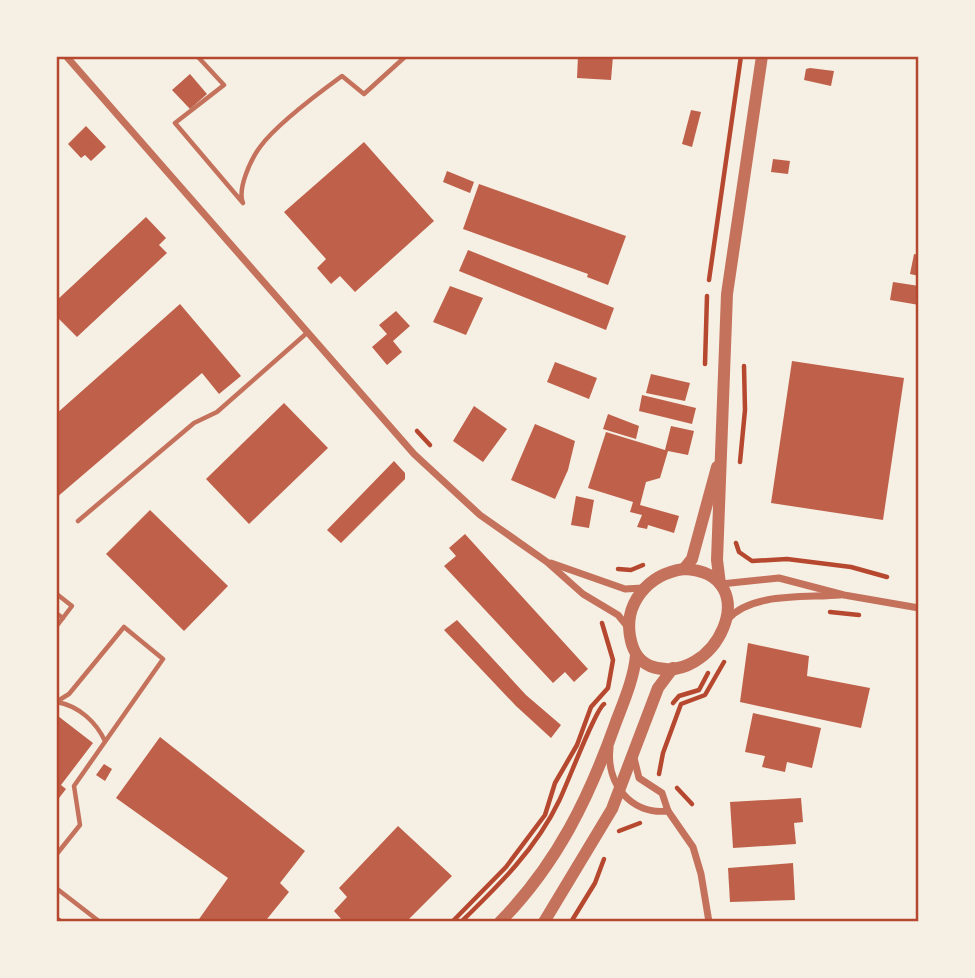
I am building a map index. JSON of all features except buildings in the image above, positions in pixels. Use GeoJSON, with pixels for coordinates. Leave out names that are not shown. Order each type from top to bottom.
{"type":"FeatureCollection","features":[{"type":"Feature","properties":{"kind":"street"},"geometry":{"type":"LineString","coordinates":[[66,56],[414,454],[461,499],[547,562],[583,594],[623,620],[629,629],[636,655],[610,739],[588,795],[559,850],[500,922]]}},
{"type":"Feature","properties":{"kind":"street"},"geometry":{"type":"LineString","coordinates":[[636,655],[651,666],[673,668],[691,663],[707,652],[718,639],[727,619],[728,601],[720,584],[717,560],[731,257],[762,56]]}},
{"type":"Feature","properties":{"kind":"street"},"geometry":{"type":"LineString","coordinates":[[684,569],[692,559],[722,447]]}},
{"type":"Feature","properties":{"kind":"street"},"geometry":{"type":"LineString","coordinates":[[547,562],[625,589],[644,588]]}},
{"type":"Feature","properties":{"kind":"street"},"geometry":{"type":"LineString","coordinates":[[629,629],[632,607],[644,588],[661,575],[684,569],[708,574],[720,584],[779,578],[844,595],[919,608]]}},
{"type":"Feature","properties":{"kind":"street"},"geometry":{"type":"LineString","coordinates":[[727,619],[745,606],[760,602],[844,595]]}},
{"type":"Feature","properties":{"kind":"street"},"geometry":{"type":"LineString","coordinates":[[544,922],[620,793],[658,688],[673,668]]}},
{"type":"Feature","properties":{"kind":"street"},"geometry":{"type":"LineString","coordinates":[[610,739],[610,768],[620,793],[648,810],[668,811]]}},
{"type":"Feature","properties":{"kind":"street"},"geometry":{"type":"LineString","coordinates":[[634,756],[637,775],[662,793],[668,811],[686,834],[698,859],[709,922]]}},
{"type":"Feature","properties":{"kind":"lane"},"geometry":{"type":"LineString","coordinates":[[201,56],[199,58],[225,85],[175,123],[243,203],[241,192],[245,181],[260,148],[270,138],[342,76],[364,94],[406,56]]}},
{"type":"Feature","properties":{"kind":"lane"},"geometry":{"type":"LineString","coordinates":[[78,521],[194,423],[217,411],[308,332]]}},
{"type":"Feature","properties":{"kind":"lane"},"geometry":{"type":"LineString","coordinates":[[56,627],[72,606],[58,595]]}},
{"type":"Feature","properties":{"kind":"lane"},"geometry":{"type":"LineString","coordinates":[[56,613],[63,618]]}},
{"type":"Feature","properties":{"kind":"lane"},"geometry":{"type":"LineString","coordinates":[[56,702],[69,694],[124,626],[163,659],[74,786],[80,825],[56,855]]}},
{"type":"Feature","properties":{"kind":"lane"},"geometry":{"type":"LineString","coordinates":[[56,702],[73,707],[89,719],[105,742]]}},
{"type":"Feature","properties":{"kind":"lane"},"geometry":{"type":"LineString","coordinates":[[56,888],[100,922]]}},
{"type":"Feature","properties":{"kind":"path"},"geometry":{"type":"LineString","coordinates":[[738,472],[743,435],[744,356]]}},
{"type":"Feature","properties":{"kind":"path"},"geometry":{"type":"LineString","coordinates":[[412,426],[439,455]]}},
{"type":"Feature","properties":{"kind":"path"},"geometry":{"type":"LineString","coordinates":[[735,535],[739,552],[752,561],[787,559],[850,567],[887,577]]}},
{"type":"Feature","properties":{"kind":"path"},"geometry":{"type":"LineString","coordinates":[[611,569],[631,570],[648,562]]}},
{"type":"Feature","properties":{"kind":"path"},"geometry":{"type":"LineString","coordinates":[[827,612],[861,615]]}},
{"type":"Feature","properties":{"kind":"path"},"geometry":{"type":"LineString","coordinates":[[452,922],[506,867],[537,828],[592,707],[608,688],[613,660],[611,646],[604,626],[593,617]]}},
{"type":"Feature","properties":{"kind":"path"},"geometry":{"type":"LineString","coordinates":[[671,708],[679,695],[697,691],[704,686],[708,674],[707,652]]}},
{"type":"Feature","properties":{"kind":"path"},"geometry":{"type":"LineString","coordinates":[[665,778],[659,771],[681,705],[707,693],[727,654]]}},
{"type":"Feature","properties":{"kind":"path"},"geometry":{"type":"LineString","coordinates":[[461,922],[528,851],[547,824],[598,709],[601,705],[610,704]]}},
{"type":"Feature","properties":{"kind":"path"},"geometry":{"type":"LineString","coordinates":[[613,835],[643,819]]}},
{"type":"Feature","properties":{"kind":"path"},"geometry":{"type":"LineString","coordinates":[[571,922],[595,883],[605,857]]}},
{"type":"Feature","properties":{"kind":"path"},"geometry":{"type":"LineString","coordinates":[[56,918],[62,922]]}}]}
